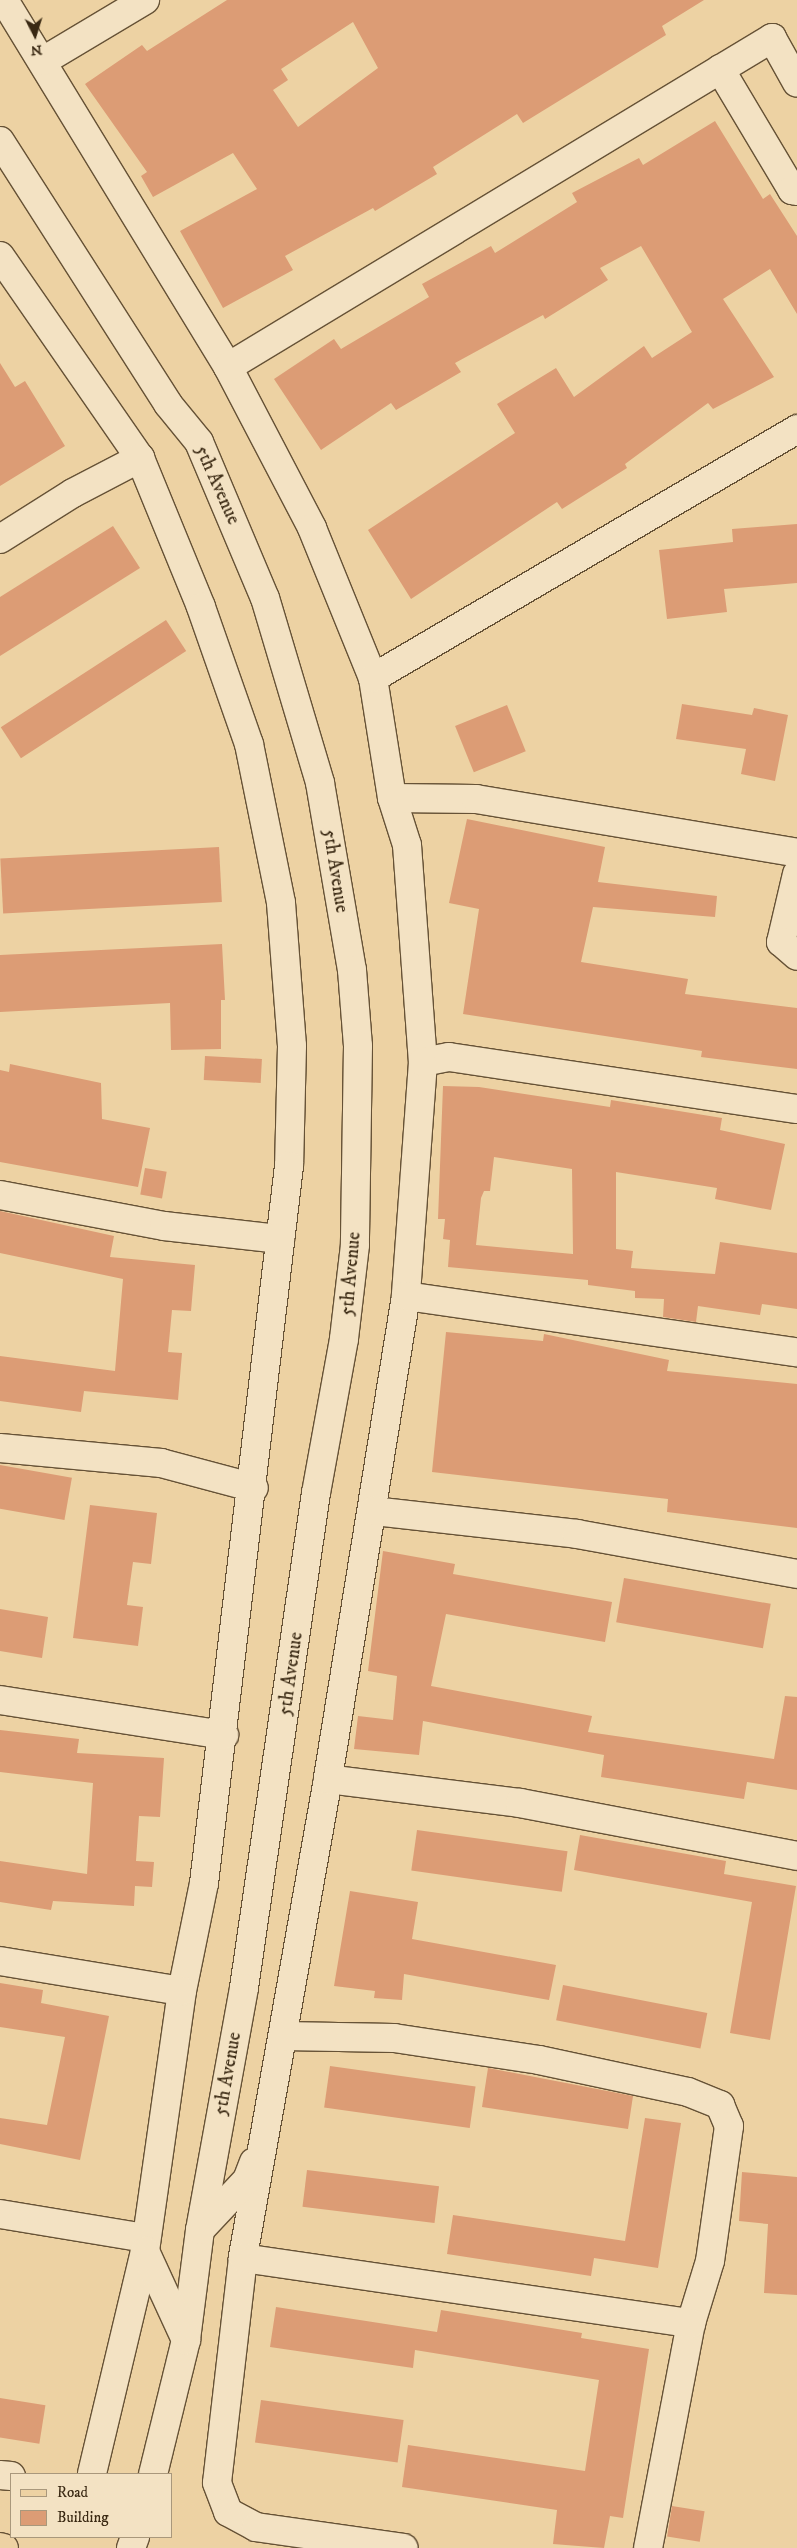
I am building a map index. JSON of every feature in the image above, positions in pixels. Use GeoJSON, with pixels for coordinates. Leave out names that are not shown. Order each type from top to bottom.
{"type":"FeatureCollection","features":[{"type":"Feature","properties":{"kind":"street"},"geometry":{"type":"LineString","coordinates":[[4,0],[43,61],[228,367],[312,528],[374,678],[392,798],[407,844],[423,1062],[406,1296],[373,1511],[328,1779],[243,2258],[217,2483],[228,2512],[256,2527],[295,2536],[404,2548]]}},
{"type":"Feature","properties":{"kind":"street"},"geometry":{"type":"LineString","coordinates":[[43,61],[145,0]]}},
{"type":"Feature","properties":{"kind":"street"},"geometry":{"type":"LineString","coordinates":[[228,367],[772,38],[797,83]]}},
{"type":"Feature","properties":{"kind":"street"},"geometry":{"type":"LineString","coordinates":[[720,69],[792,190],[797,191]]}},
{"type":"Feature","properties":{"kind":"street","name":"5th Avenue"},"geometry":{"type":"LineString","coordinates":[[0,141],[168,404],[199,442],[265,598],[320,783],[352,970],[358,1046],[356,1236],[344,1339],[316,1493],[244,1988],[200,2230],[186,2340],[153,2473]]}},
{"type":"Feature","properties":{"kind":"street"},"geometry":{"type":"LineString","coordinates":[[0,256],[140,458],[201,607],[249,744],[281,903],[292,1046],[289,1166],[254,1488],[204,1882],[182,1991],[145,2244],[92,2473]]}},
{"type":"Feature","properties":{"kind":"street"},"geometry":{"type":"LineString","coordinates":[[374,678],[797,429]]}},
{"type":"Feature","properties":{"kind":"street"},"geometry":{"type":"LineString","coordinates":[[0,539],[73,493],[140,458]]}},
{"type":"Feature","properties":{"kind":"street"},"geometry":{"type":"LineString","coordinates":[[392,798],[476,800],[797,853]]}},
{"type":"Feature","properties":{"kind":"street"},"geometry":{"type":"LineString","coordinates":[[797,874],[781,942],[797,956]]}},
{"type":"Feature","properties":{"kind":"street"},"geometry":{"type":"LineString","coordinates":[[423,1062],[449,1057],[797,1109]]}},
{"type":"Feature","properties":{"kind":"street"},"geometry":{"type":"LineString","coordinates":[[0,1195],[164,1226],[280,1240]]}},
{"type":"Feature","properties":{"kind":"street"},"geometry":{"type":"LineString","coordinates":[[406,1296],[797,1352]]}},
{"type":"Feature","properties":{"kind":"street"},"geometry":{"type":"LineString","coordinates":[[0,1448],[161,1463],[254,1488]]}},
{"type":"Feature","properties":{"kind":"street"},"geometry":{"type":"LineString","coordinates":[[373,1511],[576,1534],[797,1574]]}},
{"type":"Feature","properties":{"kind":"street"},"geometry":{"type":"LineString","coordinates":[[0,1700],[224,1734]]}},
{"type":"Feature","properties":{"kind":"street"},"geometry":{"type":"LineString","coordinates":[[328,1779],[520,1803],[797,1856]]}},
{"type":"Feature","properties":{"kind":"street"},"geometry":{"type":"LineString","coordinates":[[0,1961],[182,1991]]}},
{"type":"Feature","properties":{"kind":"street"},"geometry":{"type":"LineString","coordinates":[[283,2036],[394,2038],[539,2060],[688,2092],[720,2105],[729,2126],[710,2261],[690,2323],[648,2548]]}},
{"type":"Feature","properties":{"kind":"street"},"geometry":{"type":"LineString","coordinates":[[200,2230],[247,2180],[266,2130]]}},
{"type":"Feature","properties":{"kind":"street"},"geometry":{"type":"LineString","coordinates":[[0,2214],[145,2244]]}},
{"type":"Feature","properties":{"kind":"street"},"geometry":{"type":"LineString","coordinates":[[145,2244],[186,2340]]}},
{"type":"Feature","properties":{"kind":"street"},"geometry":{"type":"LineString","coordinates":[[243,2258],[690,2323]]}},
{"type":"Feature","properties":{"kind":"building"},"geometry":{"type":"Polygon","coordinates":[[[227,0],[704,0],[662,26],[666,35],[523,123],[517,114],[433,167],[437,174],[375,211],[373,208],[285,256],[293,270],[223,308],[180,231],[257,189],[233,153],[153,197],[141,176],[147,172],[85,84],[142,45],[147,51],[227,0]],[[353,22],[281,69],[288,80],[273,90],[298,127],[378,68],[353,22]]]}},
{"type":"Feature","properties":{"kind":"building"},"geometry":{"type":"Polygon","coordinates":[[[715,121],[763,199],[770,194],[797,236],[797,314],[770,269],[723,299],[774,377],[713,409],[708,403],[625,464],[627,468],[562,509],[557,502],[411,599],[368,530],[515,433],[497,404],[556,368],[574,397],[644,346],[652,358],[692,332],[641,246],[600,268],[608,280],[545,319],[543,315],[455,363],[461,372],[396,410],[391,403],[321,450],[274,379],[334,339],[341,349],[429,297],[422,284],[491,246],[495,253],[577,202],[572,193],[639,158],[643,165],[715,121]]]}},
{"type":"Feature","properties":{"kind":"building"},"geometry":{"type":"Polygon","coordinates":[[[0,363],[15,387],[25,381],[65,446],[0,486],[0,363]]]}},
{"type":"Feature","properties":{"kind":"building"},"geometry":{"type":"Polygon","coordinates":[[[797,524],[797,583],[724,589],[727,612],[667,619],[659,550],[733,542],[732,529],[797,524]]]}},
{"type":"Feature","properties":{"kind":"building"},"geometry":{"type":"Polygon","coordinates":[[[113,526],[140,568],[0,656],[0,597],[113,526]]]}},
{"type":"Feature","properties":{"kind":"building"},"geometry":{"type":"Polygon","coordinates":[[[166,620],[186,651],[21,758],[1,727],[166,620]]]}},
{"type":"Feature","properties":{"kind":"building"},"geometry":{"type":"Polygon","coordinates":[[[682,704],[752,715],[754,708],[788,715],[775,781],[741,774],[746,749],[676,739],[682,704]]]}},
{"type":"Feature","properties":{"kind":"building"},"geometry":{"type":"Polygon","coordinates":[[[507,705],[526,751],[474,772],[455,726],[507,705]]]}},
{"type":"Feature","properties":{"kind":"building"},"geometry":{"type":"Polygon","coordinates":[[[467,819],[605,847],[598,882],[717,896],[715,917],[593,907],[581,962],[688,979],[685,994],[797,1008],[797,1069],[701,1057],[702,1051],[463,1014],[479,909],[449,903],[467,819]]]}},
{"type":"Feature","properties":{"kind":"building"},"geometry":{"type":"Polygon","coordinates":[[[219,847],[222,902],[3,913],[0,858],[219,847]]]}},
{"type":"Feature","properties":{"kind":"building"},"geometry":{"type":"Polygon","coordinates":[[[222,944],[225,1000],[221,1000],[221,1049],[171,1050],[170,1003],[0,1012],[0,955],[222,944]]]}},
{"type":"Feature","properties":{"kind":"building"},"geometry":{"type":"Polygon","coordinates":[[[205,1056],[262,1059],[261,1083],[204,1080],[205,1056]]]}},
{"type":"Feature","properties":{"kind":"building"},"geometry":{"type":"Polygon","coordinates":[[[10,1064],[101,1083],[102,1119],[150,1128],[138,1187],[0,1162],[0,1070],[9,1072],[10,1064]]]}},
{"type":"Feature","properties":{"kind":"building"},"geometry":{"type":"Polygon","coordinates":[[[443,1086],[479,1087],[610,1107],[611,1100],[722,1118],[720,1130],[785,1144],[771,1210],[715,1199],[717,1188],[616,1172],[616,1249],[633,1251],[631,1268],[715,1274],[720,1242],[797,1253],[797,1309],[762,1304],[760,1315],[698,1306],[696,1322],[663,1317],[664,1299],[635,1298],[635,1291],[588,1285],[588,1280],[448,1267],[450,1240],[443,1239],[445,1219],[438,1219],[443,1086]],[[494,1157],[490,1191],[484,1191],[481,1198],[476,1245],[573,1254],[572,1169],[494,1157]]]}},
{"type":"Feature","properties":{"kind":"building"},"geometry":{"type":"Polygon","coordinates":[[[145,1168],[167,1172],[162,1198],[140,1195],[145,1168]]]}},
{"type":"Feature","properties":{"kind":"building"},"geometry":{"type":"Polygon","coordinates":[[[0,1211],[114,1236],[110,1257],[195,1265],[191,1311],[172,1310],[168,1352],[182,1353],[178,1400],[84,1391],[81,1412],[0,1401],[0,1356],[115,1371],[123,1279],[0,1253],[0,1211]]]}},
{"type":"Feature","properties":{"kind":"building"},"geometry":{"type":"Polygon","coordinates":[[[446,1332],[543,1341],[544,1334],[669,1360],[667,1371],[797,1384],[797,1528],[667,1512],[668,1499],[432,1472],[446,1332]]]}},
{"type":"Feature","properties":{"kind":"building"},"geometry":{"type":"Polygon","coordinates":[[[0,1465],[72,1478],[64,1520],[0,1509],[0,1465]]]}},
{"type":"Feature","properties":{"kind":"building"},"geometry":{"type":"Polygon","coordinates":[[[90,1505],[157,1513],[151,1564],[133,1562],[127,1605],[143,1607],[138,1646],[73,1638],[90,1505]]]}},
{"type":"Feature","properties":{"kind":"building"},"geometry":{"type":"Polygon","coordinates":[[[383,1551],[455,1564],[453,1574],[612,1602],[605,1642],[446,1614],[431,1686],[592,1716],[588,1732],[774,1759],[785,1696],[797,1697],[797,1790],[747,1782],[744,1799],[601,1777],[604,1755],[423,1721],[419,1755],[354,1749],[358,1716],[393,1720],[397,1676],[368,1671],[383,1551]]]}},
{"type":"Feature","properties":{"kind":"building"},"geometry":{"type":"Polygon","coordinates":[[[624,1578],[771,1604],[763,1648],[616,1622],[624,1578]]]}},
{"type":"Feature","properties":{"kind":"building"},"geometry":{"type":"Polygon","coordinates":[[[0,1609],[48,1617],[42,1658],[0,1651],[0,1609]]]}},
{"type":"Feature","properties":{"kind":"building"},"geometry":{"type":"Polygon","coordinates":[[[0,1730],[79,1739],[77,1753],[164,1758],[160,1817],[139,1816],[136,1861],[154,1862],[152,1887],[135,1886],[134,1906],[53,1901],[51,1910],[0,1902],[0,1861],[87,1874],[93,1783],[0,1772],[0,1730]]]}},
{"type":"Feature","properties":{"kind":"building"},"geometry":{"type":"Polygon","coordinates":[[[417,1830],[568,1851],[562,1892],[411,1871],[417,1830]]]}},
{"type":"Feature","properties":{"kind":"building"},"geometry":{"type":"Polygon","coordinates":[[[580,1835],[726,1861],[724,1874],[796,1886],[770,2040],[730,2033],[752,1902],[574,1870],[580,1835]]]}},
{"type":"Feature","properties":{"kind":"building"},"geometry":{"type":"Polygon","coordinates":[[[350,1891],[418,1902],[412,1939],[556,1965],[549,2000],[404,1974],[402,2000],[374,1998],[375,1991],[334,1986],[350,1891]]]}},
{"type":"Feature","properties":{"kind":"building"},"geometry":{"type":"Polygon","coordinates":[[[0,1983],[43,1990],[41,2003],[109,2016],[80,2160],[0,2144],[0,2118],[47,2125],[65,2037],[0,2027],[0,1983]]]}},
{"type":"Feature","properties":{"kind":"building"},"geometry":{"type":"Polygon","coordinates":[[[563,1985],[707,2013],[700,2048],[556,2020],[563,1985]]]}},
{"type":"Feature","properties":{"kind":"building"},"geometry":{"type":"Polygon","coordinates":[[[330,2066],[476,2086],[470,2128],[324,2108],[330,2066]]]}},
{"type":"Feature","properties":{"kind":"building"},"geometry":{"type":"Polygon","coordinates":[[[488,2068],[633,2096],[628,2129],[482,2107],[488,2068]]]}},
{"type":"Feature","properties":{"kind":"building"},"geometry":{"type":"Polygon","coordinates":[[[645,2118],[681,2123],[658,2268],[594,2258],[591,2276],[447,2254],[453,2215],[625,2241],[645,2118]]]}},
{"type":"Feature","properties":{"kind":"building"},"geometry":{"type":"Polygon","coordinates":[[[307,2170],[439,2186],[434,2223],[302,2207],[307,2170]]]}},
{"type":"Feature","properties":{"kind":"building"},"geometry":{"type":"Polygon","coordinates":[[[742,2172],[797,2177],[797,2295],[764,2293],[768,2224],[739,2221],[742,2172]]]}},
{"type":"Feature","properties":{"kind":"building"},"geometry":{"type":"Polygon","coordinates":[[[276,2307],[437,2332],[441,2310],[582,2333],[581,2338],[649,2349],[623,2518],[610,2516],[604,2548],[553,2544],[557,2510],[402,2487],[408,2445],[585,2471],[599,2380],[415,2350],[413,2368],[270,2347],[276,2307]]]}},
{"type":"Feature","properties":{"kind":"building"},"geometry":{"type":"Polygon","coordinates":[[[0,2398],[45,2405],[39,2444],[0,2437],[0,2398]]]}},
{"type":"Feature","properties":{"kind":"building"},"geometry":{"type":"Polygon","coordinates":[[[261,2400],[404,2420],[398,2463],[255,2443],[261,2400]]]}},
{"type":"Feature","properties":{"kind":"building"},"geometry":{"type":"Polygon","coordinates":[[[672,2506],[705,2511],[700,2542],[667,2537],[672,2506]]]}}]}
